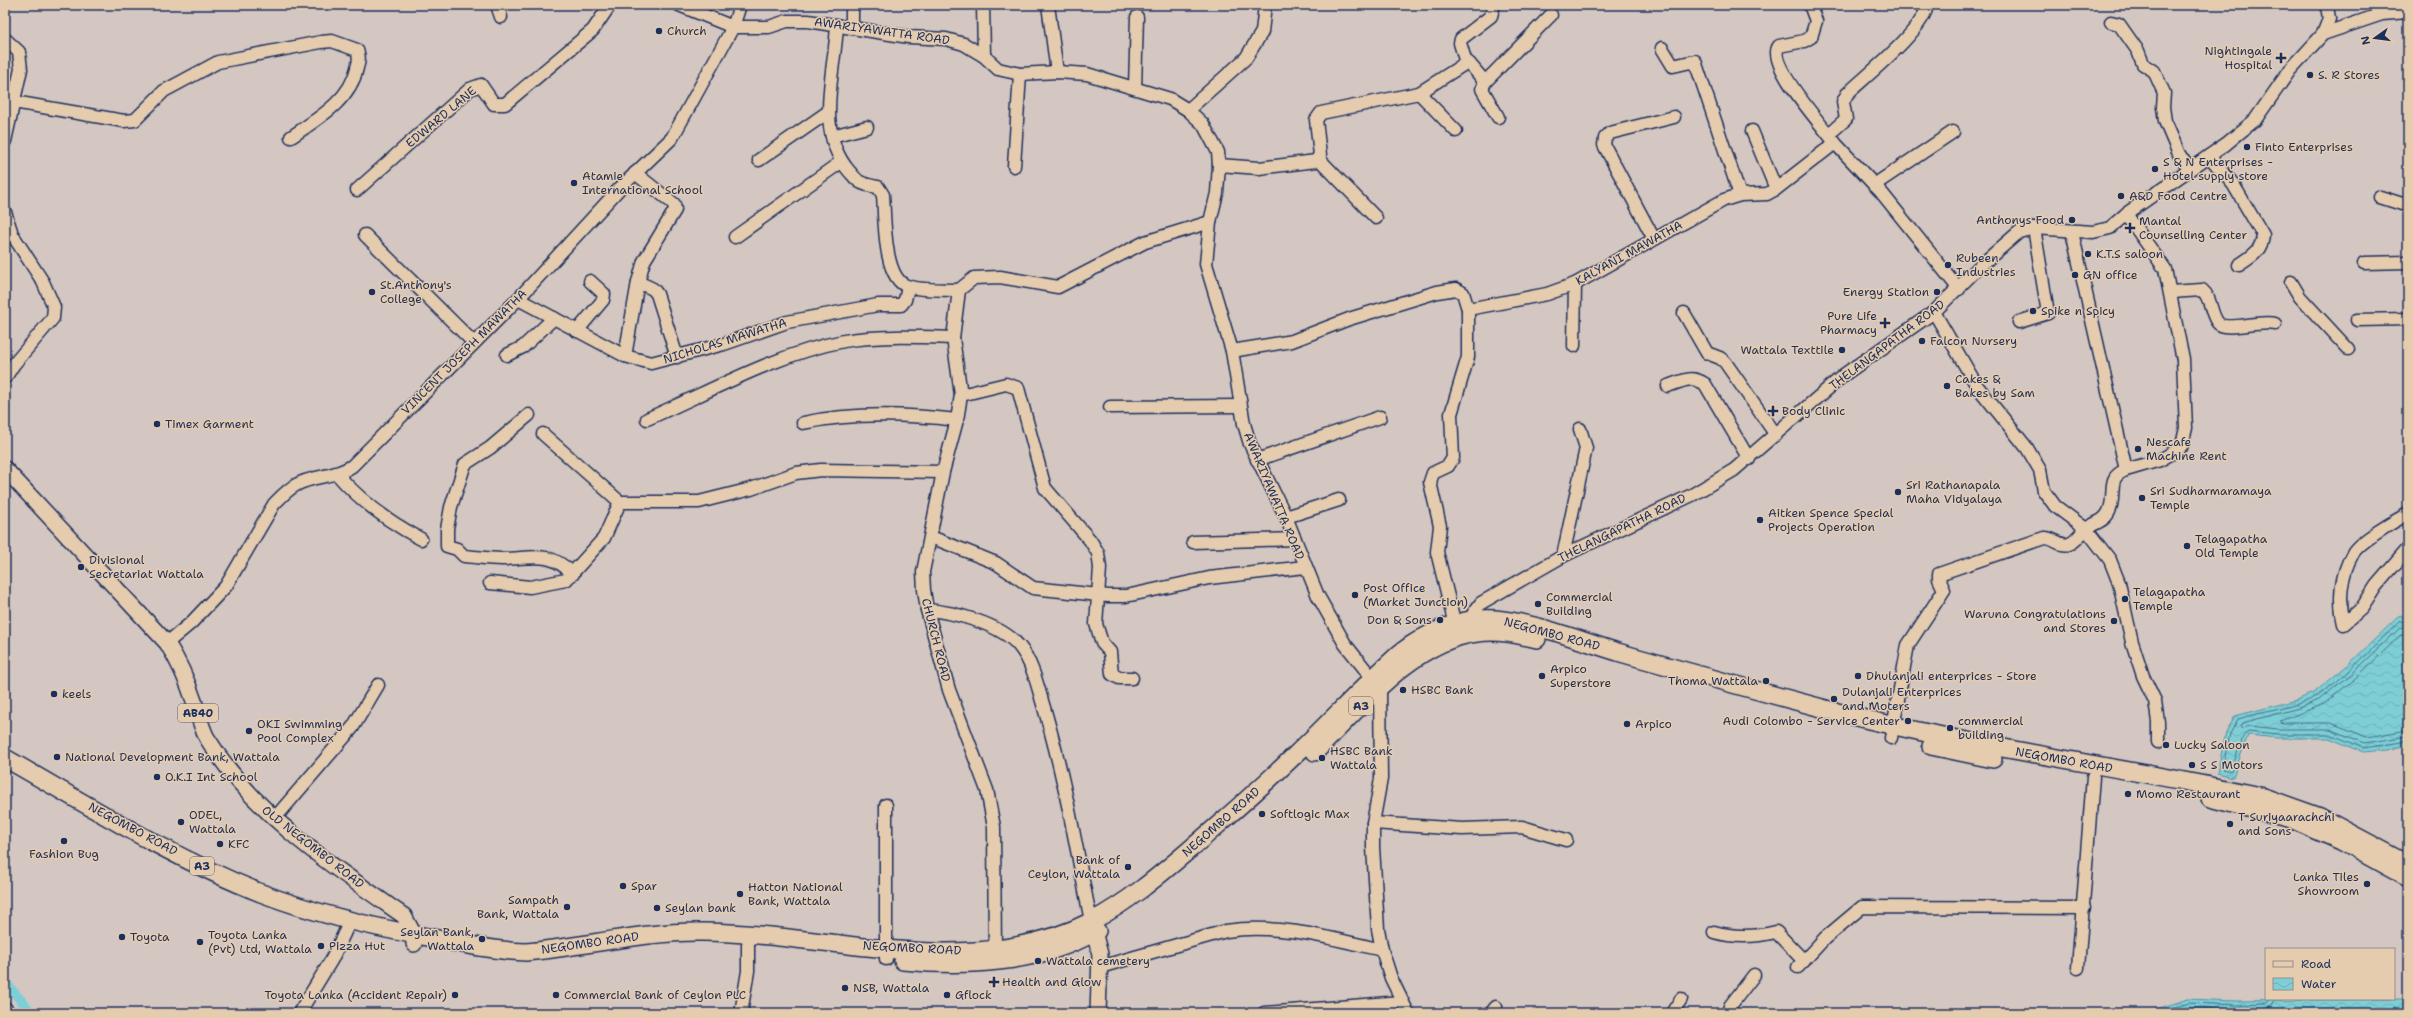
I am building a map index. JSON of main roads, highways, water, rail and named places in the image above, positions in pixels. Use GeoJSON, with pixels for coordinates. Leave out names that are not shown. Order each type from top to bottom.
{"type":"FeatureCollection","features":[{"type":"Feature","properties":{"kind":"highway","name":"NEGOMBO ROAD"},"geometry":{"type":"LineString","coordinates":[[1376,683],[1421,654],[1474,626],[1493,618],[1518,622],[1893,732],[2093,776],[2151,786],[2269,812],[2341,841],[2408,878]]}},
{"type":"Feature","properties":{"kind":"highway","name":"NEGOMBO ROAD"},"geometry":{"type":"LineString","coordinates":[[5,770],[110,830],[206,881],[297,916],[414,939],[510,962],[566,959],[642,945],[683,942],[887,954],[944,953],[995,956],[1093,927],[1139,892],[1241,805],[1376,683],[1414,643],[1455,624],[1474,626]]}},
{"type":"Feature","properties":{"kind":"highway","name":"NEGOMBO ROAD"},"geometry":{"type":"LineString","coordinates":[[1893,732],[2264,797],[2320,817],[2408,864]]}},
{"type":"Feature","properties":{"kind":"highway","name":"NEGOMBO ROAD"},"geometry":{"type":"LineString","coordinates":[[5,758],[150,840],[235,882],[349,925]]}},
{"type":"Feature","properties":{"kind":"highway","name":"NEGOMBO ROAD"},"geometry":{"type":"LineString","coordinates":[[414,939],[526,952],[650,934],[700,932],[887,954]]}},
{"type":"Feature","properties":{"kind":"main road","name":"OLD NEGOMBO ROAD"},"geometry":{"type":"LineString","coordinates":[[5,469],[168,643],[181,666],[206,736],[227,769],[256,802],[275,818],[332,865],[404,916],[414,939]]}},
{"type":"Feature","properties":{"kind":"main road"},"geometry":{"type":"LineString","coordinates":[[1093,927],[1100,967],[1098,1013]]}},
{"type":"Feature","properties":{"kind":"water"},"geometry":{"type":"Polygon","coordinates":[[[2400,615],[2408,620],[2408,745],[2386,750],[2363,752],[2329,738],[2277,738],[2248,735],[2233,777],[2217,773],[2226,733],[2235,716],[2297,700],[2315,692],[2349,664],[2400,615]]]}},
{"type":"Feature","properties":{"kind":"water"},"geometry":{"type":"Polygon","coordinates":[[[2188,999],[2236,1001],[2408,999],[2408,1013],[2144,1013],[2188,999]]]}},
{"type":"Feature","properties":{"kind":"waterway"},"geometry":{"type":"LineString","coordinates":[[5,982],[32,1013]]}},
{"type":"Feature","properties":{"kind":"place","name":"Church"},"geometry":{"type":"Point","coordinates":[659,31]}},
{"type":"Feature","properties":{"kind":"place","name":"Nightingale Hospital"},"geometry":{"type":"Point","coordinates":[2281,58]}},
{"type":"Feature","properties":{"kind":"place","name":"S. R Stores"},"geometry":{"type":"Point","coordinates":[2310,75]}},
{"type":"Feature","properties":{"kind":"place","name":"Finto Enterprises"},"geometry":{"type":"Point","coordinates":[2247,147]}},
{"type":"Feature","properties":{"kind":"place","name":"S & N Enterprises - Hotel supply store"},"geometry":{"type":"Point","coordinates":[2155,169]}},
{"type":"Feature","properties":{"kind":"place","name":"Atamie International School"},"geometry":{"type":"Point","coordinates":[574,183]}},
{"type":"Feature","properties":{"kind":"place","name":"A&D Food Centre"},"geometry":{"type":"Point","coordinates":[2121,196]}},
{"type":"Feature","properties":{"kind":"place","name":"Anthonys Food"},"geometry":{"type":"Point","coordinates":[2072,220]}},
{"type":"Feature","properties":{"kind":"place","name":"Mantal Counselling Center"},"geometry":{"type":"Point","coordinates":[2130,228]}},
{"type":"Feature","properties":{"kind":"place","name":"K.T.S saloon"},"geometry":{"type":"Point","coordinates":[2088,254]}},
{"type":"Feature","properties":{"kind":"place","name":"Rubeen Industries"},"geometry":{"type":"Point","coordinates":[1948,265]}},
{"type":"Feature","properties":{"kind":"place","name":"GN office"},"geometry":{"type":"Point","coordinates":[2075,275]}},
{"type":"Feature","properties":{"kind":"place","name":"St.Anthony's College"},"geometry":{"type":"Point","coordinates":[372,292]}},
{"type":"Feature","properties":{"kind":"place","name":"Energy Station"},"geometry":{"type":"Point","coordinates":[1937,292]}},
{"type":"Feature","properties":{"kind":"place","name":"Spike n Spicy"},"geometry":{"type":"Point","coordinates":[2033,311]}},
{"type":"Feature","properties":{"kind":"place","name":"Pure Life Pharmacy"},"geometry":{"type":"Point","coordinates":[1885,323]}},
{"type":"Feature","properties":{"kind":"place","name":"Falcon Nursery"},"geometry":{"type":"Point","coordinates":[1922,341]}},
{"type":"Feature","properties":{"kind":"place","name":"Wattala Texttile"},"geometry":{"type":"Point","coordinates":[1842,350]}},
{"type":"Feature","properties":{"kind":"place","name":"Cakes & Bakes by Sam"},"geometry":{"type":"Point","coordinates":[1947,386]}},
{"type":"Feature","properties":{"kind":"place","name":"Body Clinic"},"geometry":{"type":"Point","coordinates":[1773,411]}},
{"type":"Feature","properties":{"kind":"place","name":"Timex Garment"},"geometry":{"type":"Point","coordinates":[157,424]}},
{"type":"Feature","properties":{"kind":"place","name":"Nescafe Machine Rent"},"geometry":{"type":"Point","coordinates":[2138,449]}},
{"type":"Feature","properties":{"kind":"place","name":"Sri Rathanapala Maha Vidyalaya"},"geometry":{"type":"Point","coordinates":[1898,492]}},
{"type":"Feature","properties":{"kind":"place","name":"Sri Sudharmaramaya Temple"},"geometry":{"type":"Point","coordinates":[2142,498]}},
{"type":"Feature","properties":{"kind":"place","name":"Aitken Spence Special Projects Operation"},"geometry":{"type":"Point","coordinates":[1760,520]}},
{"type":"Feature","properties":{"kind":"place","name":"Telagapatha Old Temple"},"geometry":{"type":"Point","coordinates":[2187,546]}},
{"type":"Feature","properties":{"kind":"place","name":"Divisional Secretariat Wattala"},"geometry":{"type":"Point","coordinates":[81,567]}},
{"type":"Feature","properties":{"kind":"place","name":"Post Office (Market Junction)"},"geometry":{"type":"Point","coordinates":[1355,595]}},
{"type":"Feature","properties":{"kind":"place","name":"Telagapatha Temple"},"geometry":{"type":"Point","coordinates":[2125,599]}},
{"type":"Feature","properties":{"kind":"place","name":"Commercial Building"},"geometry":{"type":"Point","coordinates":[1538,604]}},
{"type":"Feature","properties":{"kind":"place","name":"Don & Sons"},"geometry":{"type":"Point","coordinates":[1440,620]}},
{"type":"Feature","properties":{"kind":"place","name":"Waruna Congratulations and Stores"},"geometry":{"type":"Point","coordinates":[2114,621]}},
{"type":"Feature","properties":{"kind":"place","name":"Arpico Superstore"},"geometry":{"type":"Point","coordinates":[1542,676]}},
{"type":"Feature","properties":{"kind":"place","name":"Dhulanjali enterprices - Store"},"geometry":{"type":"Point","coordinates":[1858,676]}},
{"type":"Feature","properties":{"kind":"place","name":"Thoma Wattala"},"geometry":{"type":"Point","coordinates":[1766,681]}},
{"type":"Feature","properties":{"kind":"place","name":"HSBC Bank"},"geometry":{"type":"Point","coordinates":[1403,690]}},
{"type":"Feature","properties":{"kind":"place","name":"keels"},"geometry":{"type":"Point","coordinates":[54,694]}},
{"type":"Feature","properties":{"kind":"place","name":"Dulanjali Enterprices and Moters"},"geometry":{"type":"Point","coordinates":[1834,699]}},
{"type":"Feature","properties":{"kind":"place","name":"Audi Colombo - Service Center"},"geometry":{"type":"Point","coordinates":[1908,721]}},
{"type":"Feature","properties":{"kind":"place","name":"Arpico"},"geometry":{"type":"Point","coordinates":[1627,724]}},
{"type":"Feature","properties":{"kind":"place","name":"commercial building"},"geometry":{"type":"Point","coordinates":[1950,728]}},
{"type":"Feature","properties":{"kind":"place","name":"OKI Swimming Pool Complex"},"geometry":{"type":"Point","coordinates":[249,731]}},
{"type":"Feature","properties":{"kind":"place","name":"Lucky Saloon"},"geometry":{"type":"Point","coordinates":[2166,745]}},
{"type":"Feature","properties":{"kind":"place","name":"National Development Bank, Wattala"},"geometry":{"type":"Point","coordinates":[57,757]}},
{"type":"Feature","properties":{"kind":"place","name":"HSBC Bank Wattala"},"geometry":{"type":"Point","coordinates":[1322,758]}},
{"type":"Feature","properties":{"kind":"place","name":"S S Motors"},"geometry":{"type":"Point","coordinates":[2192,765]}},
{"type":"Feature","properties":{"kind":"place","name":"O.K.I Int School"},"geometry":{"type":"Point","coordinates":[157,777]}},
{"type":"Feature","properties":{"kind":"place","name":"Momo Restaurant"},"geometry":{"type":"Point","coordinates":[2128,794]}},
{"type":"Feature","properties":{"kind":"place","name":"Softlogic Max"},"geometry":{"type":"Point","coordinates":[1262,814]}},
{"type":"Feature","properties":{"kind":"place","name":"ODEL, Wattala"},"geometry":{"type":"Point","coordinates":[181,822]}},
{"type":"Feature","properties":{"kind":"place","name":"T Suriyaarachchi and Sons"},"geometry":{"type":"Point","coordinates":[2230,824]}},
{"type":"Feature","properties":{"kind":"place","name":"Fashion Bug"},"geometry":{"type":"Point","coordinates":[64,841]}},
{"type":"Feature","properties":{"kind":"place","name":"KFC"},"geometry":{"type":"Point","coordinates":[220,844]}},
{"type":"Feature","properties":{"kind":"place","name":"Bank of Ceylon, Wattala"},"geometry":{"type":"Point","coordinates":[1128,867]}},
{"type":"Feature","properties":{"kind":"place","name":"Lanka Tiles Showroom"},"geometry":{"type":"Point","coordinates":[2367,884]}},
{"type":"Feature","properties":{"kind":"place","name":"Spar"},"geometry":{"type":"Point","coordinates":[623,886]}},
{"type":"Feature","properties":{"kind":"place","name":"Hatton National Bank, Wattala"},"geometry":{"type":"Point","coordinates":[740,894]}},
{"type":"Feature","properties":{"kind":"place","name":"Sampath Bank, Wattala"},"geometry":{"type":"Point","coordinates":[567,907]}},
{"type":"Feature","properties":{"kind":"place","name":"Seylan bank"},"geometry":{"type":"Point","coordinates":[657,908]}},
{"type":"Feature","properties":{"kind":"place","name":"Toyota"},"geometry":{"type":"Point","coordinates":[122,937]}},
{"type":"Feature","properties":{"kind":"place","name":"Seylan Bank, Wattala"},"geometry":{"type":"Point","coordinates":[482,939]}},
{"type":"Feature","properties":{"kind":"place","name":"Toyota Lanka (Pvt) Ltd, Wattala"},"geometry":{"type":"Point","coordinates":[200,942]}},
{"type":"Feature","properties":{"kind":"place","name":"Pizza Hut"},"geometry":{"type":"Point","coordinates":[321,946]}},
{"type":"Feature","properties":{"kind":"place","name":"Wattala cemetery"},"geometry":{"type":"Point","coordinates":[1038,961]}},
{"type":"Feature","properties":{"kind":"place","name":"Health and Glow"},"geometry":{"type":"Point","coordinates":[994,982]}},
{"type":"Feature","properties":{"kind":"place","name":"NSB, Wattala"},"geometry":{"type":"Point","coordinates":[845,988]}},
{"type":"Feature","properties":{"kind":"place","name":"Toyota Lanka (Accident Repair)"},"geometry":{"type":"Point","coordinates":[455,995]}},
{"type":"Feature","properties":{"kind":"place","name":"Commercial Bank of Ceylon PLC"},"geometry":{"type":"Point","coordinates":[556,995]}},
{"type":"Feature","properties":{"kind":"place","name":"Gflock"},"geometry":{"type":"Point","coordinates":[947,995]}}]}
